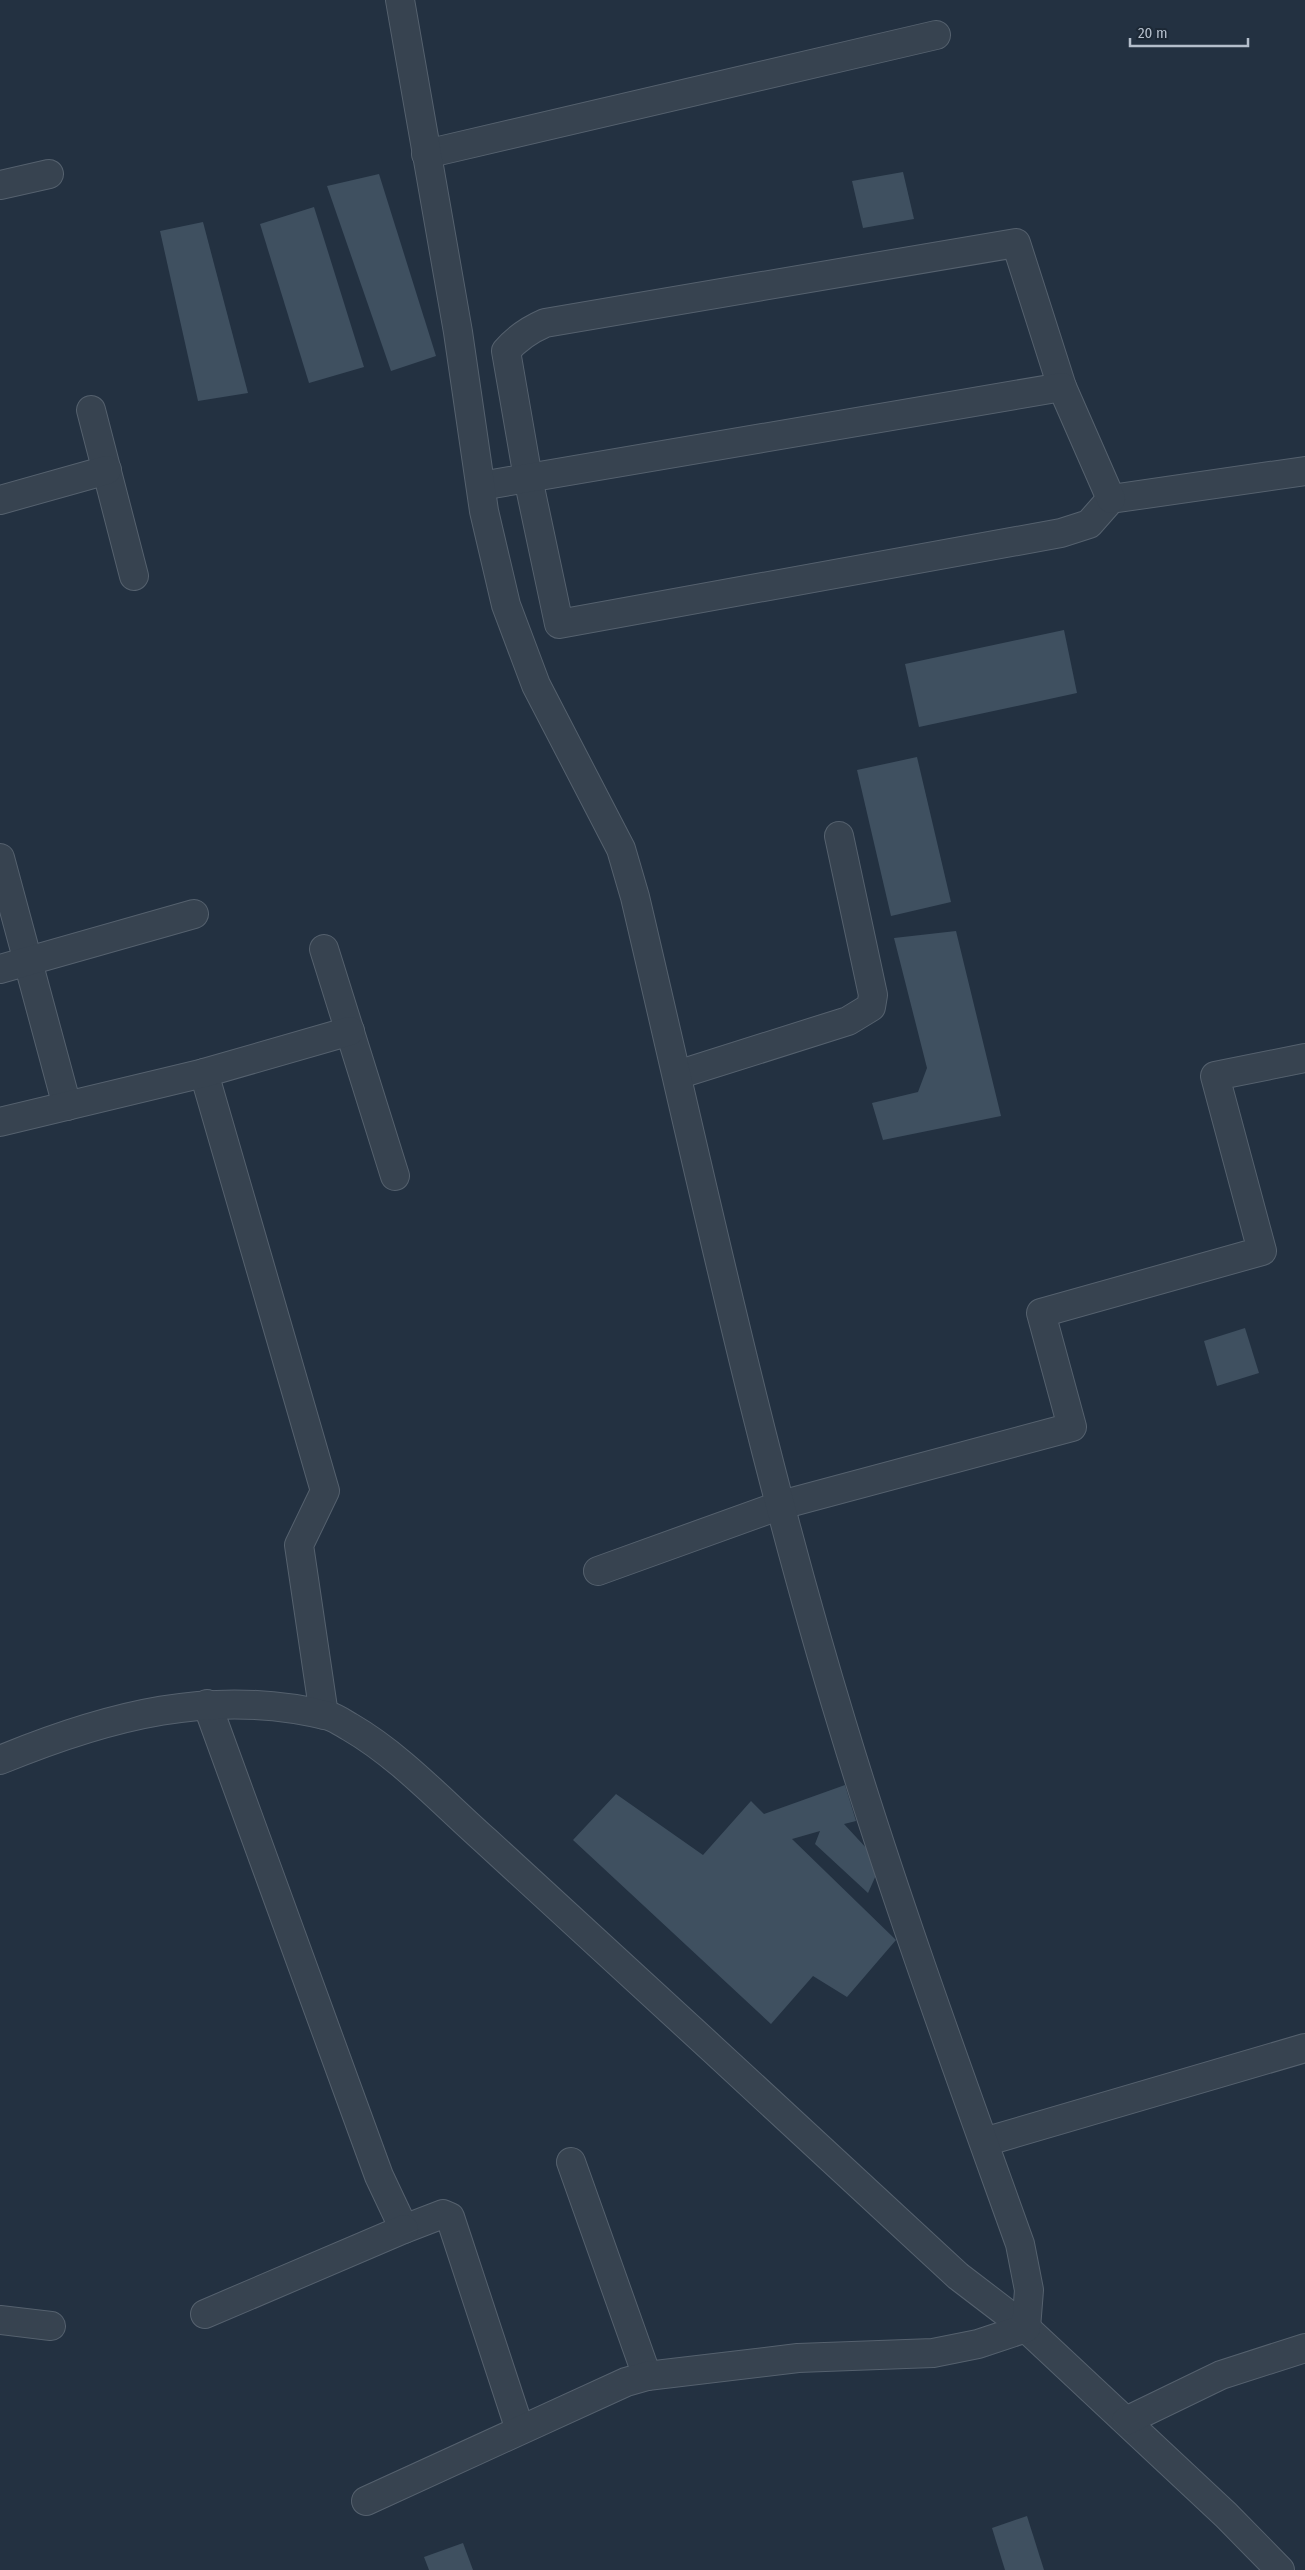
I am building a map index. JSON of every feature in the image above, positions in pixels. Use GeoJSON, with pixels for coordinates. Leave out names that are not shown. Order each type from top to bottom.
{"type":"FeatureCollection","features":[{"type":"Feature","properties":{"kind":"street"},"geometry":{"type":"LineString","coordinates":[[400,0],[458,332],[484,511],[506,605],[536,685],[620,849],[635,897],[767,1456],[842,1724],[919,1959],[1020,2244],[1030,2290],[1026,2328]]}},
{"type":"Feature","properties":{"kind":"street"},"geometry":{"type":"LineString","coordinates":[[426,154],[936,34]]}},
{"type":"Feature","properties":{"kind":"street"},"geometry":{"type":"LineString","coordinates":[[0,185],[48,174]]}},
{"type":"Feature","properties":{"kind":"street"},"geometry":{"type":"LineString","coordinates":[[1111,499],[1062,387],[1016,242],[545,323],[531,329],[516,340],[506,351],[528,478],[559,624],[1061,532],[1089,524],[1111,499],[1305,471]]}},
{"type":"Feature","properties":{"kind":"street"},"geometry":{"type":"LineString","coordinates":[[481,486],[1062,387]]}},
{"type":"Feature","properties":{"kind":"street"},"geometry":{"type":"LineString","coordinates":[[91,410],[134,576]]}},
{"type":"Feature","properties":{"kind":"street"},"geometry":{"type":"LineString","coordinates":[[0,500],[107,470]]}},
{"type":"Feature","properties":{"kind":"street"},"geometry":{"type":"LineString","coordinates":[[677,1075],[848,1021],[871,1007],[873,995],[839,836]]}},
{"type":"Feature","properties":{"kind":"street"},"geometry":{"type":"LineString","coordinates":[[0,858],[67,1106]]}},
{"type":"Feature","properties":{"kind":"street"},"geometry":{"type":"LineString","coordinates":[[0,969],[194,914]]}},
{"type":"Feature","properties":{"kind":"street"},"geometry":{"type":"LineString","coordinates":[[324,949],[395,1176]]}},
{"type":"Feature","properties":{"kind":"street"},"geometry":{"type":"LineString","coordinates":[[0,1122],[204,1073],[350,1031]]}},
{"type":"Feature","properties":{"kind":"street"},"geometry":{"type":"LineString","coordinates":[[598,1571],[781,1505],[1072,1427],[1041,1313],[1262,1251],[1215,1076],[1305,1058]]}},
{"type":"Feature","properties":{"kind":"street"},"geometry":{"type":"LineString","coordinates":[[204,1073],[325,1491],[299,1546],[324,1715]]}},
{"type":"Feature","properties":{"kind":"street"},"geometry":{"type":"LineString","coordinates":[[207,1704],[379,2176],[404,2229]]}},
{"type":"Feature","properties":{"kind":"street"},"geometry":{"type":"LineString","coordinates":[[0,1760],[58,1736],[125,1717],[207,1704],[280,1706],[332,1716],[375,1741],[556,1905],[958,2276],[1026,2328],[1226,2515],[1280,2570]]}},
{"type":"Feature","properties":{"kind":"street"},"geometry":{"type":"LineString","coordinates":[[984,2142],[1305,2048]]}},
{"type":"Feature","properties":{"kind":"street"},"geometry":{"type":"LineString","coordinates":[[571,2162],[647,2376]]}},
{"type":"Feature","properties":{"kind":"street"},"geometry":{"type":"LineString","coordinates":[[205,2314],[404,2229],[443,2214],[450,2216],[520,2430]]}},
{"type":"Feature","properties":{"kind":"street"},"geometry":{"type":"LineString","coordinates":[[0,2320],[51,2326]]}},
{"type":"Feature","properties":{"kind":"street"},"geometry":{"type":"LineString","coordinates":[[366,2501],[626,2382],[647,2376],[798,2358],[933,2353],[978,2344],[1026,2328]]}},
{"type":"Feature","properties":{"kind":"street"},"geometry":{"type":"LineString","coordinates":[[1126,2421],[1221,2375],[1305,2348]]}},
{"type":"Feature","properties":{"kind":"building"},"geometry":{"type":"Polygon","coordinates":[[[903,172],[914,219],[863,228],[852,181],[903,172]]]}},
{"type":"Feature","properties":{"kind":"building"},"geometry":{"type":"Polygon","coordinates":[[[379,174],[436,356],[391,371],[327,186],[379,174]]]}},
{"type":"Feature","properties":{"kind":"building"},"geometry":{"type":"Polygon","coordinates":[[[314,207],[364,367],[309,383],[260,224],[314,207]]]}},
{"type":"Feature","properties":{"kind":"building"},"geometry":{"type":"Polygon","coordinates":[[[203,222],[248,393],[198,401],[160,231],[203,222]]]}},
{"type":"Feature","properties":{"kind":"building"},"geometry":{"type":"Polygon","coordinates":[[[1064,630],[1077,693],[919,727],[905,664],[1064,630]]]}},
{"type":"Feature","properties":{"kind":"building"},"geometry":{"type":"Polygon","coordinates":[[[917,757],[951,902],[891,916],[857,770],[917,757]]]}},
{"type":"Feature","properties":{"kind":"building"},"geometry":{"type":"Polygon","coordinates":[[[956,931],[1001,1116],[883,1140],[872,1103],[918,1092],[927,1068],[894,938],[956,931]]]}},
{"type":"Feature","properties":{"kind":"building"},"geometry":{"type":"Polygon","coordinates":[[[1245,1328],[1259,1373],[1217,1386],[1204,1341],[1245,1328]]]}},
{"type":"Feature","properties":{"kind":"building"},"geometry":{"type":"Polygon","coordinates":[[[845,1785],[856,1821],[844,1824],[881,1864],[868,1893],[815,1844],[820,1831],[792,1839],[896,1940],[847,1997],[813,1976],[771,2024],[573,1840],[616,1794],[703,1855],[751,1801],[764,1814],[845,1785]]]}},
{"type":"Feature","properties":{"kind":"building"},"geometry":{"type":"Polygon","coordinates":[[[1027,2516],[1044,2570],[1005,2570],[992,2528],[1027,2516]]]}},
{"type":"Feature","properties":{"kind":"building"},"geometry":{"type":"Polygon","coordinates":[[[463,2543],[473,2570],[429,2570],[424,2557],[463,2543]]]}}]}
